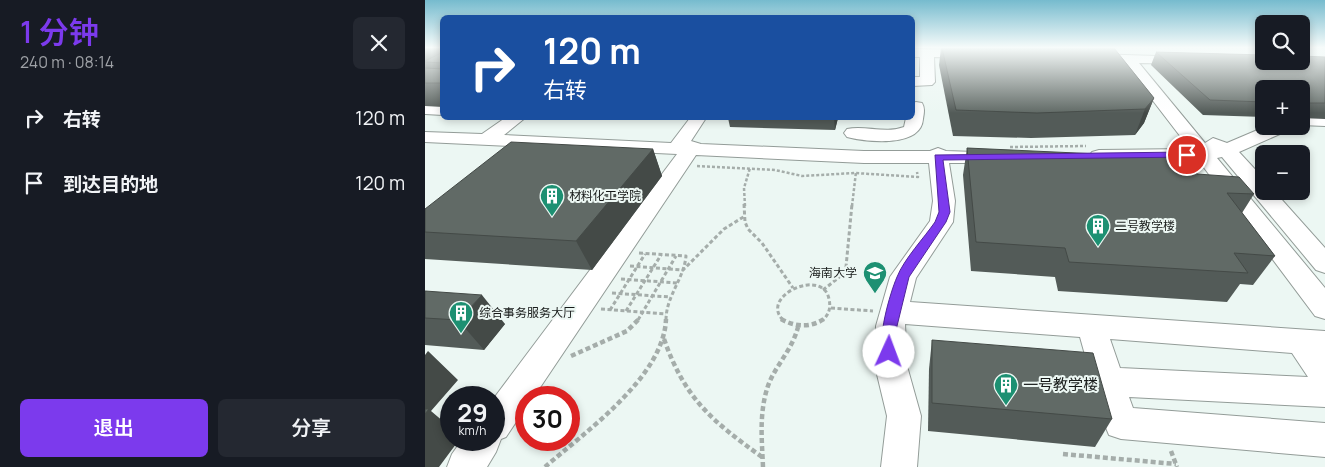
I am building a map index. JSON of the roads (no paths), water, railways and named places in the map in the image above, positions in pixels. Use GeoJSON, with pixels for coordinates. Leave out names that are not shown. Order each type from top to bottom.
{"type":"FeatureCollection","features":[{"type":"Feature","properties":{"kind":"street"},"geometry":{"type":"LineString","coordinates":[[915,81],[927,82],[927,70]]}},
{"type":"Feature","properties":{"kind":"street"},"geometry":{"type":"LineString","coordinates":[[1138,70],[1205,146],[1325,264]]}},
{"type":"Feature","properties":{"kind":"street"},"geometry":{"type":"LineString","coordinates":[[915,116],[918,102]]}},
{"type":"Feature","properties":{"kind":"street"},"geometry":{"type":"LineString","coordinates":[[425,110],[440,111]]}},
{"type":"Feature","properties":{"kind":"street"},"geometry":{"type":"LineString","coordinates":[[486,138],[508,120]]}},
{"type":"Feature","properties":{"kind":"street"},"geometry":{"type":"LineString","coordinates":[[486,138],[513,120]]}},
{"type":"Feature","properties":{"kind":"street"},"geometry":{"type":"LineString","coordinates":[[680,150],[693,120]]}},
{"type":"Feature","properties":{"kind":"street"},"geometry":{"type":"LineString","coordinates":[[505,409],[680,150],[697,120]]}},
{"type":"Feature","properties":{"kind":"street"},"geometry":{"type":"LineString","coordinates":[[851,159],[857,125],[880,126],[897,134],[912,130],[914,120]]}},
{"type":"Feature","properties":{"kind":"street"},"geometry":{"type":"LineString","coordinates":[[1310,122],[1325,123]]}},
{"type":"Feature","properties":{"kind":"street"},"geometry":{"type":"LineString","coordinates":[[1205,146],[1255,125]]}},
{"type":"Feature","properties":{"kind":"street"},"geometry":{"type":"LineString","coordinates":[[1081,152],[1205,146],[1255,133]]}},
{"type":"Feature","properties":{"kind":"street"},"geometry":{"type":"LineString","coordinates":[[425,135],[851,159],[931,161],[1013,153]]}},
{"type":"Feature","properties":{"kind":"street"},"geometry":{"type":"LineString","coordinates":[[511,159],[535,140]]}},
{"type":"Feature","properties":{"kind":"street"},"geometry":{"type":"LineString","coordinates":[[1205,146],[1325,308]]}},
{"type":"Feature","properties":{"kind":"street"},"geometry":{"type":"LineString","coordinates":[[899,467],[904,432],[904,416],[889,352],[890,326],[903,276],[941,222],[944,212],[931,161]]}},
{"type":"Feature","properties":{"kind":"street"},"geometry":{"type":"LineString","coordinates":[[894,312],[1313,342],[1325,376]]}},
{"type":"Feature","properties":{"kind":"street"},"geometry":{"type":"LineString","coordinates":[[1091,326],[1121,423],[1324,441]]}},
{"type":"Feature","properties":{"kind":"street"},"geometry":{"type":"LineString","coordinates":[[1109,382],[1325,392]]}},
{"type":"Feature","properties":{"kind":"street"},"geometry":{"type":"LineString","coordinates":[[465,467],[476,451]]}},
{"type":"Feature","properties":{"kind":"place","name":"材料化工学院"},"geometry":{"type":"Point","coordinates":[552,217]}},
{"type":"Feature","properties":{"kind":"place","name":"二号教学楼"},"geometry":{"type":"Point","coordinates":[1098,247]}},
{"type":"Feature","properties":{"kind":"place","name":"海南大学"},"geometry":{"type":"Point","coordinates":[875,294]}},
{"type":"Feature","properties":{"kind":"place","name":"综合事务服务大厅"},"geometry":{"type":"Point","coordinates":[461,334]}},
{"type":"Feature","properties":{"kind":"place","name":"一号教学楼"},"geometry":{"type":"Point","coordinates":[1006,406]}}]}
